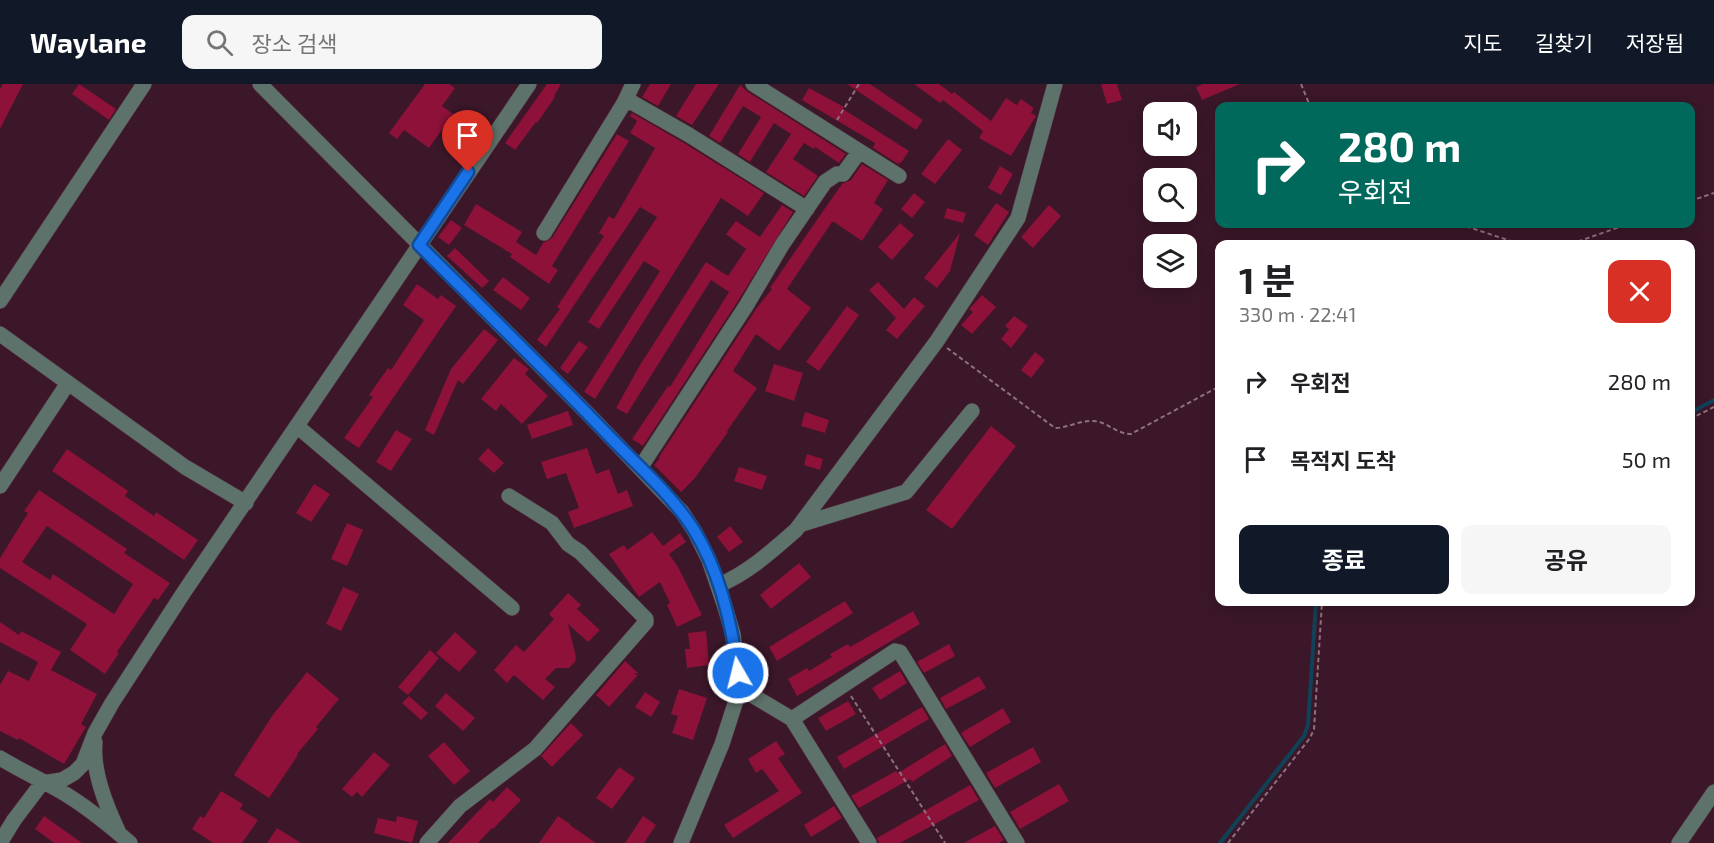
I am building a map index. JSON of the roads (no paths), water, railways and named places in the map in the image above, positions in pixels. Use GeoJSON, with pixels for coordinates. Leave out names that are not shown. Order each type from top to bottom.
{"type":"FeatureCollection","features":[{"type":"Feature","properties":{"kind":"street"},"geometry":{"type":"LineString","coordinates":[[0,301],[144,84]]}},
{"type":"Feature","properties":{"kind":"street"},"geometry":{"type":"LineString","coordinates":[[260,84],[640,468],[682,512],[695,532],[719,585],[733,634],[740,688],[722,744],[681,843]]}},
{"type":"Feature","properties":{"kind":"street"},"geometry":{"type":"LineString","coordinates":[[0,843],[42,783],[62,780],[83,764],[95,733],[112,703],[171,612],[529,84]]}},
{"type":"Feature","properties":{"kind":"street"},"geometry":{"type":"LineString","coordinates":[[544,233],[633,84]]}},
{"type":"Feature","properties":{"kind":"street"},"geometry":{"type":"LineString","coordinates":[[753,84],[899,176]]}},
{"type":"Feature","properties":{"kind":"street"},"geometry":{"type":"LineString","coordinates":[[719,585],[735,578],[767,556],[802,524],[937,341],[1018,218],[1055,84]]}},
{"type":"Feature","properties":{"kind":"street"},"geometry":{"type":"LineString","coordinates":[[626,99],[689,135],[807,209]]}},
{"type":"Feature","properties":{"kind":"street"},"geometry":{"type":"LineString","coordinates":[[640,468],[825,182],[837,174],[843,174],[859,152]]}},
{"type":"Feature","properties":{"kind":"street"},"geometry":{"type":"LineString","coordinates":[[0,335],[184,467],[246,503]]}},
{"type":"Feature","properties":{"kind":"street"},"geometry":{"type":"LineString","coordinates":[[0,486],[68,382]]}},
{"type":"Feature","properties":{"kind":"street"},"geometry":{"type":"LineString","coordinates":[[802,524],[906,492],[972,411]]}},
{"type":"Feature","properties":{"kind":"street"},"geometry":{"type":"LineString","coordinates":[[298,427],[512,608]]}},
{"type":"Feature","properties":{"kind":"street"},"geometry":{"type":"LineString","coordinates":[[427,843],[460,806],[535,749],[646,622],[646,619],[580,552],[568,544],[552,523],[509,496]]}},
{"type":"Feature","properties":{"kind":"street"},"geometry":{"type":"LineString","coordinates":[[792,719],[895,651],[900,652],[1017,843]]}},
{"type":"Feature","properties":{"kind":"street"},"geometry":{"type":"LineString","coordinates":[[740,688],[792,719],[869,843]]}},
{"type":"Feature","properties":{"kind":"street"},"geometry":{"type":"LineString","coordinates":[[95,733],[95,759],[98,774],[124,838]]}},
{"type":"Feature","properties":{"kind":"street"},"geometry":{"type":"LineString","coordinates":[[0,758],[62,792],[124,838]]}},
{"type":"Feature","properties":{"kind":"street"},"geometry":{"type":"LineString","coordinates":[[1679,843],[1714,792]]}},
{"type":"Feature","properties":{"kind":"waterway"},"geometry":{"type":"LineString","coordinates":[[1695,410],[1714,400]]}},
{"type":"Feature","properties":{"kind":"waterway"},"geometry":{"type":"LineString","coordinates":[[1220,843],[1304,736],[1308,725],[1316,606]]}}]}
